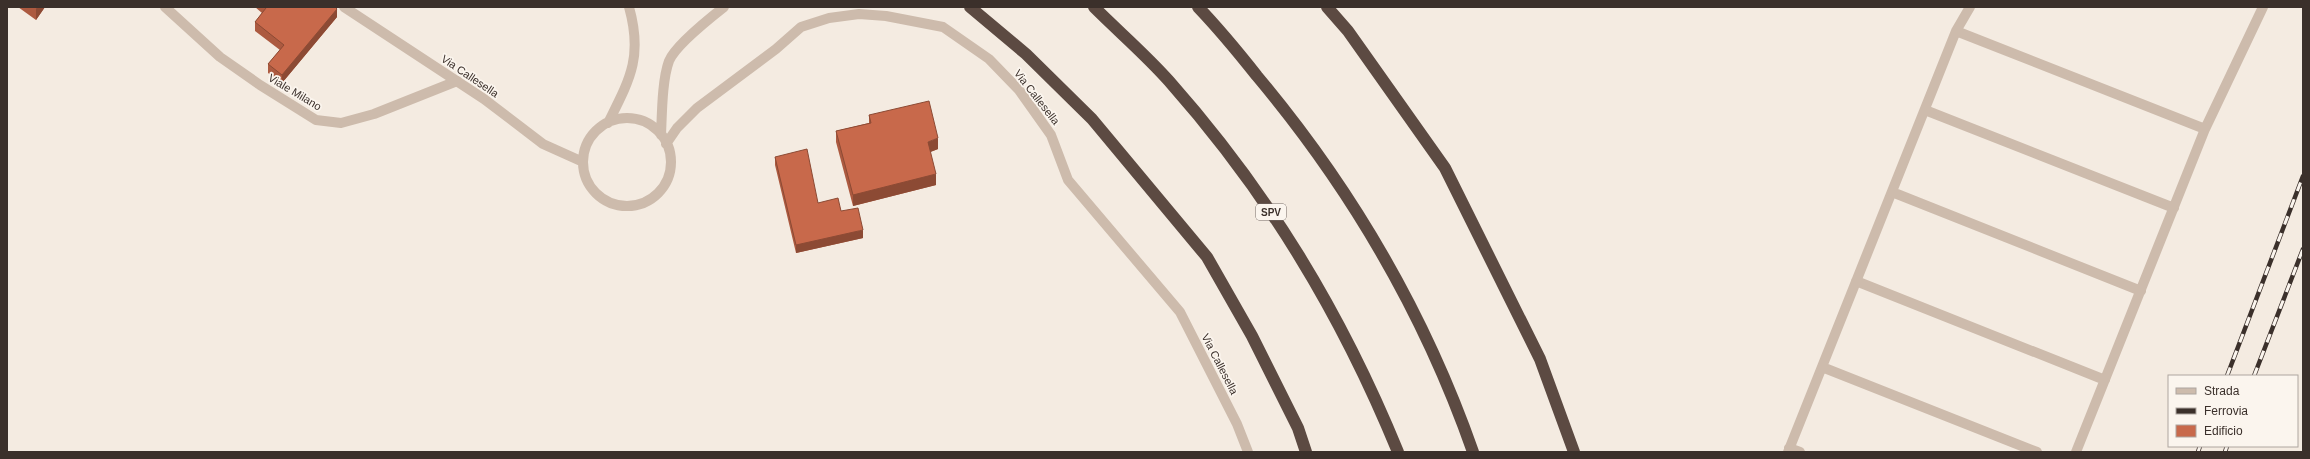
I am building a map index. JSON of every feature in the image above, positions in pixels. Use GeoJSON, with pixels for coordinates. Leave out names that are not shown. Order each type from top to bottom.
{"type":"FeatureCollection","features":[{"type":"Feature","properties":{"kind":"highway"},"geometry":{"type":"LineString","coordinates":[[970,7],[1026,54],[1092,119],[1207,258],[1252,336],[1298,428],[1306,452]]}},
{"type":"Feature","properties":{"kind":"highway","name":"SPV"},"geometry":{"type":"LineString","coordinates":[[1094,7],[1168,80],[1208,127],[1257,192],[1304,262],[1342,329],[1371,387],[1398,452]]}},
{"type":"Feature","properties":{"kind":"highway"},"geometry":{"type":"LineString","coordinates":[[1198,7],[1226,38],[1305,135],[1352,205],[1388,265],[1435,356],[1473,452]]}},
{"type":"Feature","properties":{"kind":"highway"},"geometry":{"type":"LineString","coordinates":[[1327,7],[1348,31],[1445,168],[1540,359],[1574,452]]}},
{"type":"Feature","properties":{"kind":"street","name":"Viale Milano"},"geometry":{"type":"LineString","coordinates":[[165,7],[220,57],[260,85],[316,120],[341,123],[354,120],[374,114],[457,81]]}},
{"type":"Feature","properties":{"kind":"street","name":"Via Callesella"},"geometry":{"type":"LineString","coordinates":[[344,7],[457,81],[543,144],[583,162]]}},
{"type":"Feature","properties":{"kind":"street"},"geometry":{"type":"LineString","coordinates":[[608,123],[626,88],[633,68],[636,43],[629,7]]}},
{"type":"Feature","properties":{"kind":"street"},"geometry":{"type":"LineString","coordinates":[[664,139],[650,125],[637,119],[622,119],[608,123],[598,129],[584,150],[583,162],[585,176],[592,190],[603,199],[616,205],[631,206],[645,202],[657,194],[666,181],[670,167],[664,139],[662,102],[669,61],[685,41],[724,7]]}},
{"type":"Feature","properties":{"kind":"street"},"geometry":{"type":"LineString","coordinates":[[1800,452],[1789,450],[1956,31],[1970,7]]}},
{"type":"Feature","properties":{"kind":"street"},"geometry":{"type":"LineString","coordinates":[[2076,452],[2205,129],[2263,7]]}},
{"type":"Feature","properties":{"kind":"street","name":"Via Callesella"},"geometry":{"type":"LineString","coordinates":[[664,139],[697,108],[776,49],[801,27],[829,18],[859,14],[886,16],[943,27],[989,59],[1019,90],[1051,135],[1068,180],[1180,312],[1237,424],[1248,452]]}},
{"type":"Feature","properties":{"kind":"street"},"geometry":{"type":"LineString","coordinates":[[1956,31],[2205,129]]}},
{"type":"Feature","properties":{"kind":"street"},"geometry":{"type":"LineString","coordinates":[[1925,110],[2174,208]]}},
{"type":"Feature","properties":{"kind":"street"},"geometry":{"type":"LineString","coordinates":[[1892,192],[2140,291]]}},
{"type":"Feature","properties":{"kind":"street"},"geometry":{"type":"LineString","coordinates":[[1856,281],[2105,380]]}},
{"type":"Feature","properties":{"kind":"street"},"geometry":{"type":"LineString","coordinates":[[1822,367],[2037,452]]}},
{"type":"Feature","properties":{"kind":"building"},"geometry":{"type":"Polygon","coordinates":[[[265,7],[335,7],[337,9],[282,75],[268,64],[284,45],[255,22],[266,8],[265,7]]]}},
{"type":"Feature","properties":{"kind":"building"},"geometry":{"type":"Polygon","coordinates":[[[929,101],[938,138],[928,142],[936,174],[853,195],[836,131],[871,123],[869,115],[929,101]]]}},
{"type":"Feature","properties":{"kind":"building"},"geometry":{"type":"Polygon","coordinates":[[[807,149],[818,203],[838,198],[841,211],[858,208],[863,230],[796,245],[775,157],[807,149]]]}},
{"type":"Feature","properties":{"kind":"railway"},"geometry":{"type":"LineString","coordinates":[[2227,375],[2303,176]]}},
{"type":"Feature","properties":{"kind":"railway"},"geometry":{"type":"LineString","coordinates":[[2254,375],[2303,249]]}},
{"type":"Feature","properties":{"kind":"railway"},"geometry":{"type":"LineString","coordinates":[[2198,452],[2200,447]]}},
{"type":"Feature","properties":{"kind":"railway"},"geometry":{"type":"LineString","coordinates":[[2225,452],[2227,447]]}}]}
